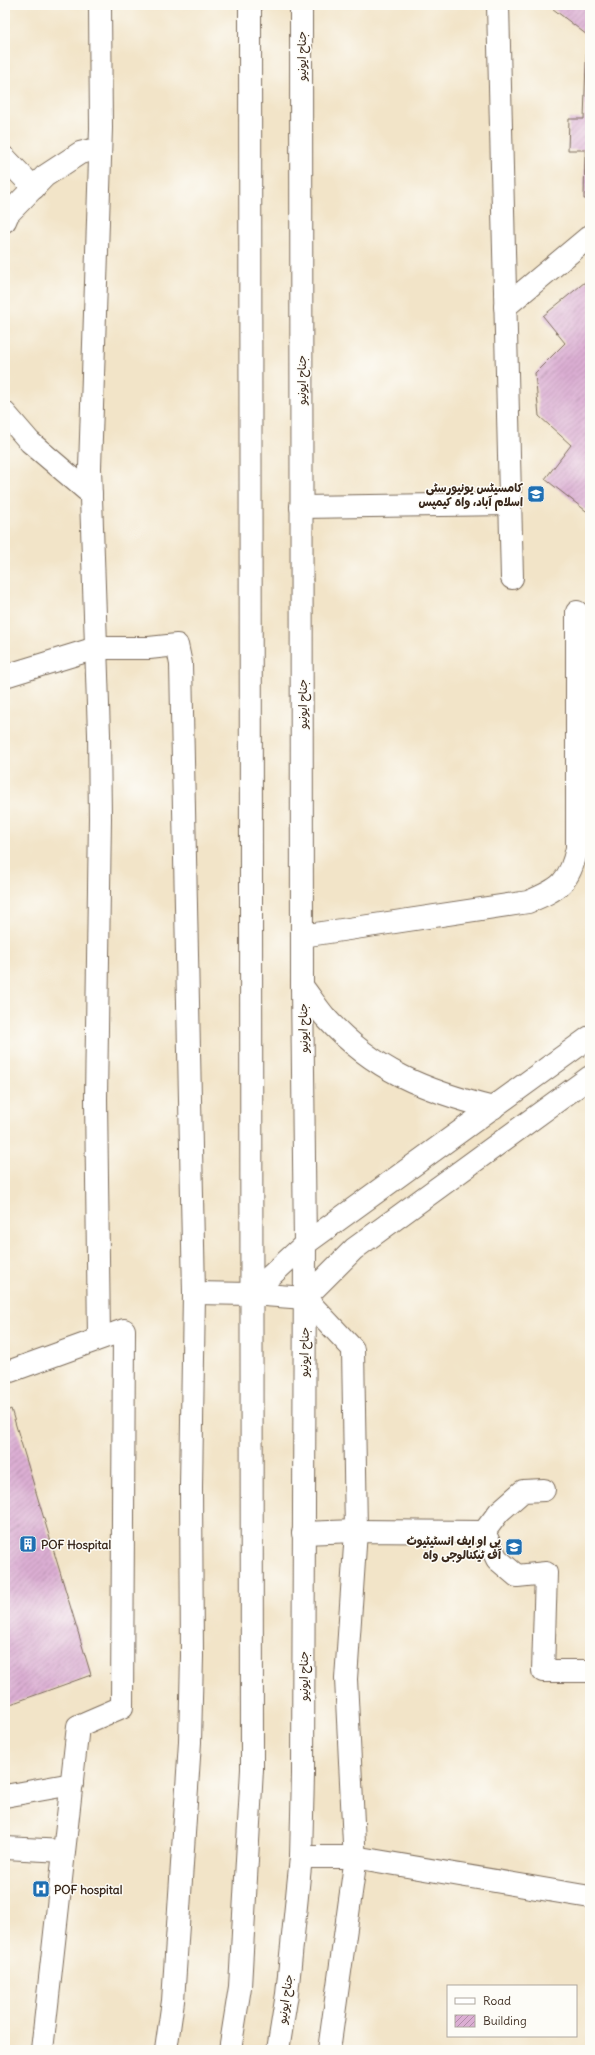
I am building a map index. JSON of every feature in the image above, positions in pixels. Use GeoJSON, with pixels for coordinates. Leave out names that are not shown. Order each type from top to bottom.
{"type":"FeatureCollection","features":[{"type":"Feature","properties":{"kind":"main road"},"geometry":{"type":"LineString","coordinates":[[230,2050],[240,1986],[252,1768],[250,5]]}},
{"type":"Feature","properties":{"kind":"main road","name":"جناح ایونیو"},"geometry":{"type":"LineString","coordinates":[[278,2050],[287,1994],[301,1857],[303,1774],[305,1244],[302,986],[301,5]]}},
{"type":"Feature","properties":{"kind":"main road"},"geometry":{"type":"LineString","coordinates":[[498,5],[512,578]]}},
{"type":"Feature","properties":{"kind":"main road"},"geometry":{"type":"LineString","coordinates":[[96,7],[100,148],[90,468],[100,818],[96,1099],[100,1338]]}},
{"type":"Feature","properties":{"kind":"main road"},"geometry":{"type":"LineString","coordinates":[[5,221],[8,214],[45,176],[80,153],[100,148]]}},
{"type":"Feature","properties":{"kind":"main road"},"geometry":{"type":"LineString","coordinates":[[5,158],[34,188]]}},
{"type":"Feature","properties":{"kind":"main road"},"geometry":{"type":"LineString","coordinates":[[505,307],[590,236]]}},
{"type":"Feature","properties":{"kind":"main road"},"geometry":{"type":"LineString","coordinates":[[5,413],[30,442],[91,494]]}},
{"type":"Feature","properties":{"kind":"main road"},"geometry":{"type":"LineString","coordinates":[[301,507],[510,504]]}},
{"type":"Feature","properties":{"kind":"main road"},"geometry":{"type":"LineString","coordinates":[[302,936],[528,902],[549,894],[565,880],[573,867],[577,848],[577,612]]}},
{"type":"Feature","properties":{"kind":"main road"},"geometry":{"type":"LineString","coordinates":[[5,676],[96,648],[150,648],[177,645],[181,664],[194,1294],[191,1487],[190,1742],[173,2001],[166,2050]]}},
{"type":"Feature","properties":{"kind":"main road"},"geometry":{"type":"LineString","coordinates":[[302,986],[325,1018],[365,1055],[409,1081],[452,1097],[494,1108],[512,1133]]}},
{"type":"Feature","properties":{"kind":"main road"},"geometry":{"type":"LineString","coordinates":[[251,1294],[305,1244],[590,1037]]}},
{"type":"Feature","properties":{"kind":"main road"},"geometry":{"type":"LineString","coordinates":[[305,1298],[354,1249],[590,1077]]}},
{"type":"Feature","properties":{"kind":"main road"},"geometry":{"type":"LineString","coordinates":[[194,1294],[251,1294],[305,1298],[353,1348],[356,1531],[346,1679],[355,1864],[329,2050]]}},
{"type":"Feature","properties":{"kind":"main road"},"geometry":{"type":"LineString","coordinates":[[5,1373],[124,1330],[122,1707],[78,1726],[42,2050]]}},
{"type":"Feature","properties":{"kind":"main road"},"geometry":{"type":"LineString","coordinates":[[484,1532],[499,1512],[523,1491],[544,1490]]}},
{"type":"Feature","properties":{"kind":"main road"},"geometry":{"type":"LineString","coordinates":[[303,1533],[356,1531],[484,1532]]}},
{"type":"Feature","properties":{"kind":"main road"},"geometry":{"type":"LineString","coordinates":[[484,1532],[497,1559],[517,1576],[546,1573],[543,1670],[590,1671]]}},
{"type":"Feature","properties":{"kind":"main road"},"geometry":{"type":"LineString","coordinates":[[5,1796],[72,1784]]}},
{"type":"Feature","properties":{"kind":"main road"},"geometry":{"type":"LineString","coordinates":[[5,1848],[64,1851]]}},
{"type":"Feature","properties":{"kind":"main road"},"geometry":{"type":"LineString","coordinates":[[301,1857],[354,1857],[590,1897]]}},
{"type":"Feature","properties":{"kind":"building"},"geometry":{"type":"Polygon","coordinates":[[[548,5],[590,5],[590,199],[584,199],[585,150],[568,150],[569,119],[584,119],[587,35],[548,5]]]}},
{"type":"Feature","properties":{"kind":"building"},"geometry":{"type":"Polygon","coordinates":[[[590,278],[590,514],[545,479],[571,445],[539,416],[535,373],[565,343],[543,316],[590,278]]]}},
{"type":"Feature","properties":{"kind":"building"},"geometry":{"type":"Polygon","coordinates":[[[590,715],[590,811],[589,811],[583,726],[590,715]]]}},
{"type":"Feature","properties":{"kind":"building","name":"POF Hospital"},"geometry":{"type":"Polygon","coordinates":[[[11,1409],[91,1675],[5,1706],[5,1412],[11,1409]]]}},
{"type":"Feature","properties":{"kind":"building"},"geometry":{"type":"Polygon","coordinates":[[[589,1552],[590,1582],[588,1582],[589,1552]]]}},
{"type":"Feature","properties":{"kind":"place","name":"کامسیٹس یونیورسٹی اسلام آباد، واہ کیمپس"},"geometry":{"type":"Point","coordinates":[536,494]}},
{"type":"Feature","properties":{"kind":"place","name":"POF Hospital"},"geometry":{"type":"Point","coordinates":[28,1544]}},
{"type":"Feature","properties":{"kind":"place","name":"پی او ایف انسٹیٹیوٹ آف ٹیکنالوجی واہ"},"geometry":{"type":"Point","coordinates":[514,1547]}},
{"type":"Feature","properties":{"kind":"place","name":"POF hospital"},"geometry":{"type":"Point","coordinates":[41,1889]}}]}
